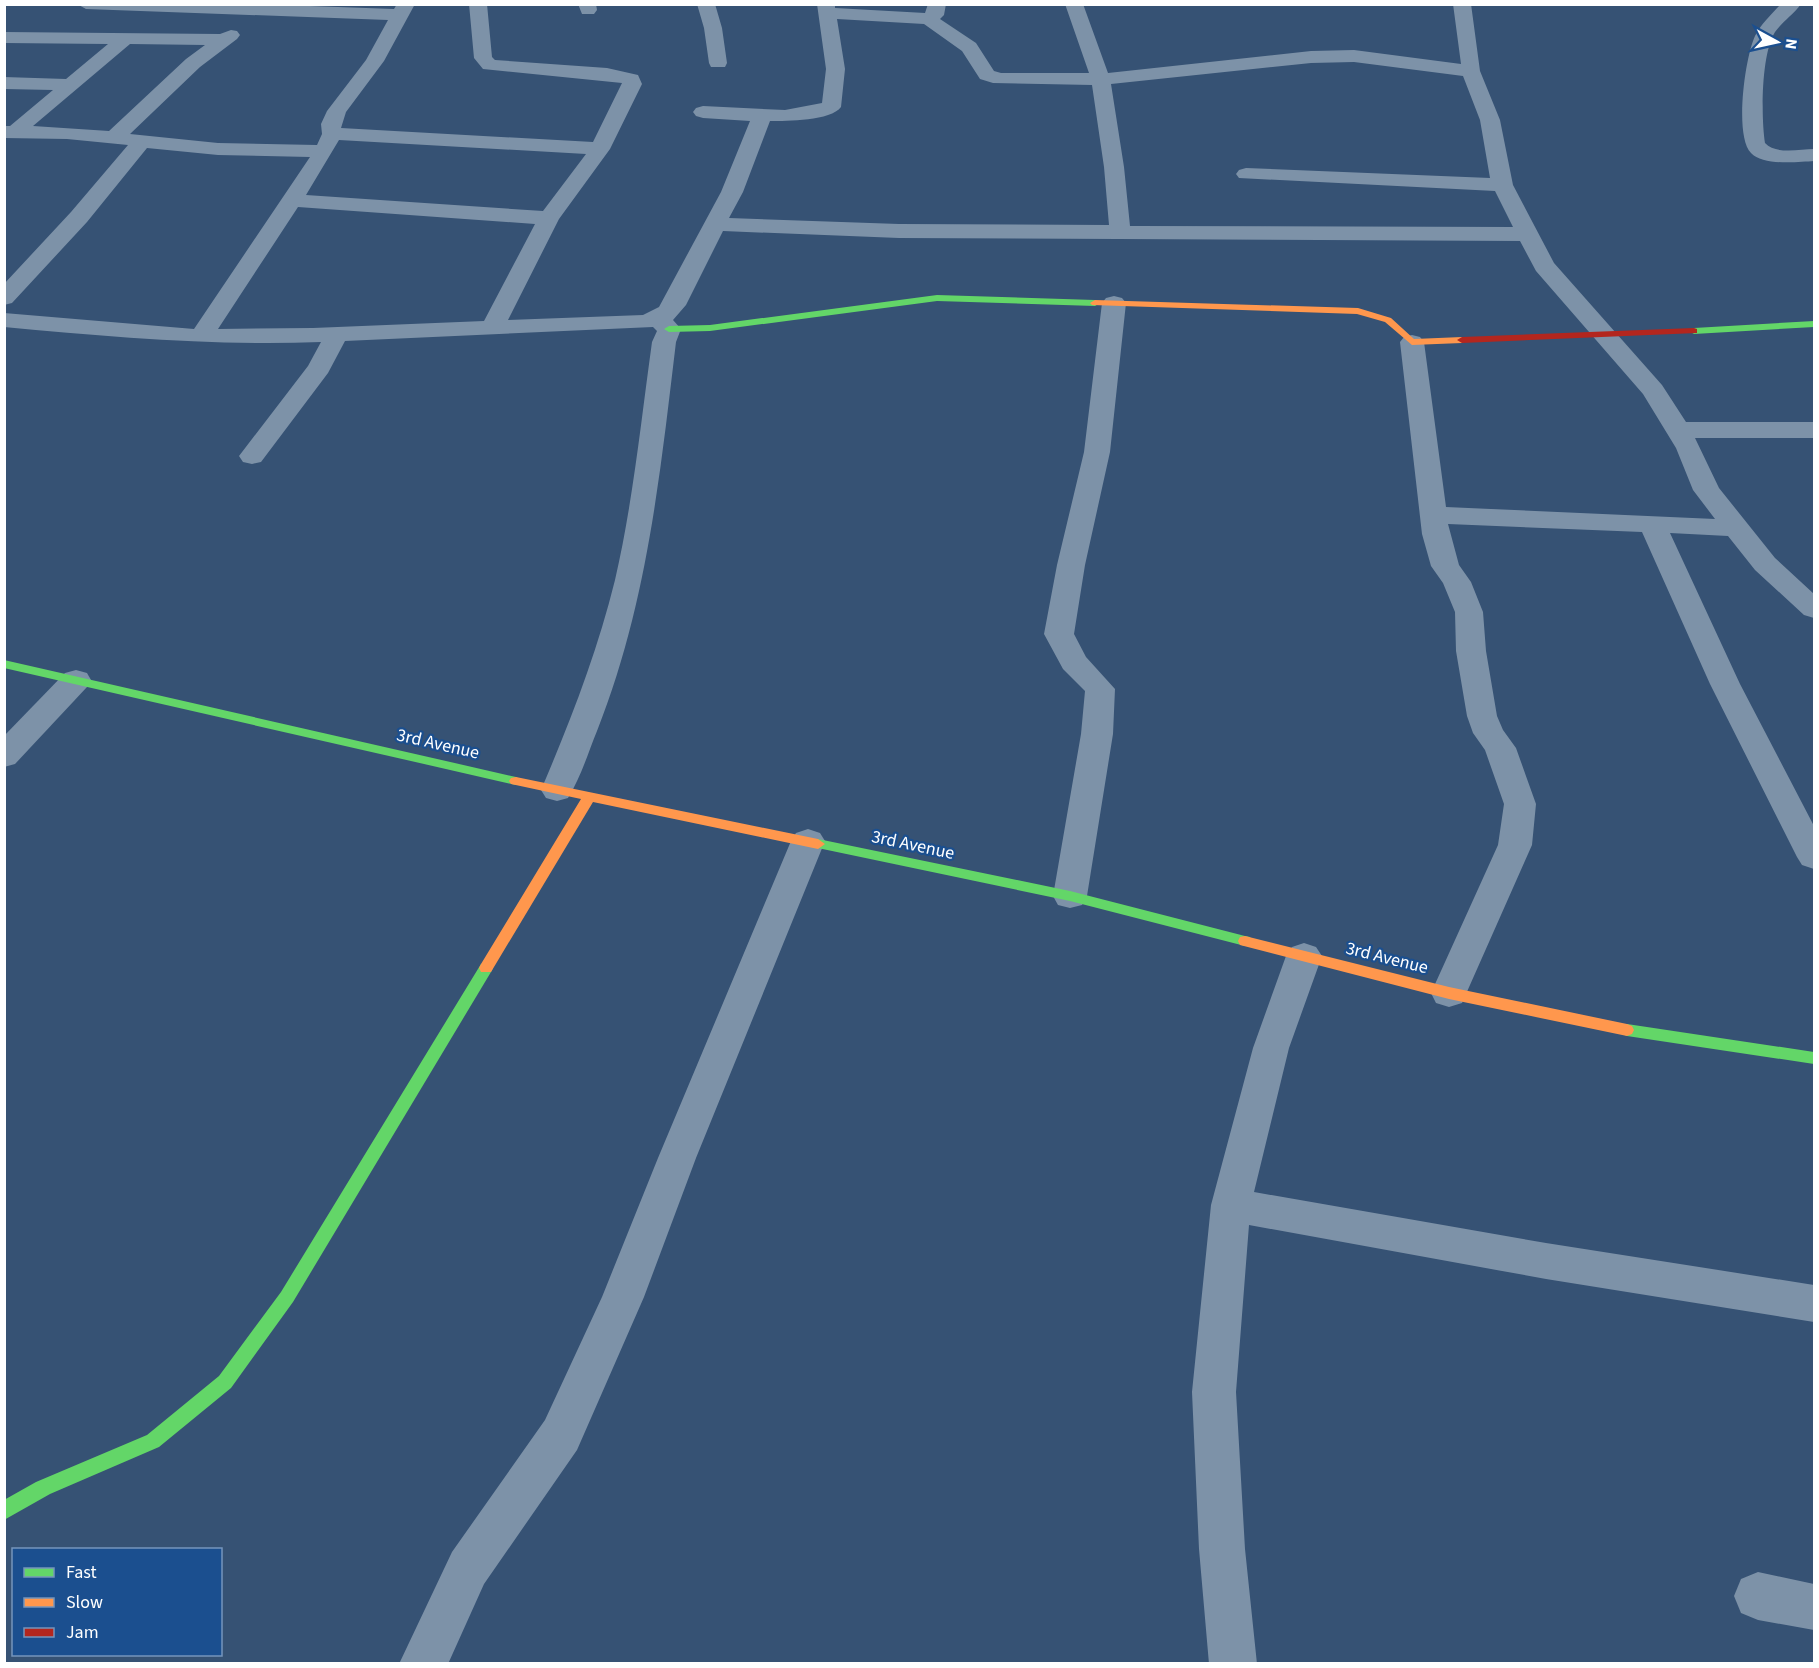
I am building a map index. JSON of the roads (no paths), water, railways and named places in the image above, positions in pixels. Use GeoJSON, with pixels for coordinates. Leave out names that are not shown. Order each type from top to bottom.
{"type":"FeatureCollection","features":[{"type":"Feature","properties":{"kind":"street"},"geometry":{"type":"LineString","coordinates":[[86,4],[402,10],[375,61],[337,111],[331,124],[328,143],[201,336]]}},
{"type":"Feature","properties":{"kind":"street"},"geometry":{"type":"LineString","coordinates":[[478,4],[483,58],[490,65],[607,74],[631,79],[630,91],[600,149],[549,218],[492,327]]}},
{"type":"Feature","properties":{"kind":"street"},"geometry":{"type":"LineString","coordinates":[[706,4],[713,28],[718,63]]}},
{"type":"Feature","properties":{"kind":"street"},"geometry":{"type":"LineString","coordinates":[[1074,4],[1101,79],[1114,167],[1120,231]]}},
{"type":"Feature","properties":{"kind":"street"},"geometry":{"type":"LineString","coordinates":[[1462,4],[1471,71],[1490,120],[1502,185],[1544,266],[1653,390],[1679,430],[1706,490],[1736,528],[1765,564],[1815,609]]}},
{"type":"Feature","properties":{"kind":"street"},"geometry":{"type":"LineString","coordinates":[[1792,4],[1764,36],[1756,62],[1752,108],[1755,146],[1760,151],[1773,154],[1815,155]]}},
{"type":"Feature","properties":{"kind":"street"},"geometry":{"type":"LineString","coordinates":[[114,137],[193,63],[263,7]]}},
{"type":"Feature","properties":{"kind":"street"},"geometry":{"type":"LineString","coordinates":[[703,112],[762,114],[818,112],[831,107],[835,94],[836,75],[826,9],[933,12],[969,47],[987,75],[1000,79],[1101,79],[1300,58],[1354,56],[1471,71]]}},
{"type":"Feature","properties":{"kind":"street"},"geometry":{"type":"LineString","coordinates":[[4,37],[224,40]]}},
{"type":"Feature","properties":{"kind":"street"},"geometry":{"type":"LineString","coordinates":[[10,132],[71,85],[126,38]]}},
{"type":"Feature","properties":{"kind":"street"},"geometry":{"type":"LineString","coordinates":[[4,83],[71,85]]}},
{"type":"Feature","properties":{"kind":"street"},"geometry":{"type":"LineString","coordinates":[[557,790],[595,697],[629,580],[646,479],[663,342],[663,324],[732,192],[762,114]]}},
{"type":"Feature","properties":{"kind":"street"},"geometry":{"type":"LineString","coordinates":[[10,132],[114,137],[218,149],[328,143],[600,149]]}},
{"type":"Feature","properties":{"kind":"street"},"geometry":{"type":"LineString","coordinates":[[4,298],[79,217],[143,140]]}},
{"type":"Feature","properties":{"kind":"street"},"geometry":{"type":"LineString","coordinates":[[1246,174],[1502,185]]}},
{"type":"Feature","properties":{"kind":"street"},"geometry":{"type":"LineString","coordinates":[[290,200],[549,218]]}},
{"type":"Feature","properties":{"kind":"street"},"geometry":{"type":"LineString","coordinates":[[715,224],[899,231],[1528,234]]}},
{"type":"Feature","properties":{"kind":"street"},"geometry":{"type":"LineString","coordinates":[[4,320],[201,336],[336,336],[492,327],[643,322],[721,327],[937,298],[1358,310],[1383,315],[1396,324],[1412,342],[1436,534],[1445,566],[1456,582],[1469,612],[1471,651],[1482,716],[1490,734],[1500,748],[1520,804],[1515,844],[1449,993]]}},
{"type":"Feature","properties":{"kind":"street"},"geometry":{"type":"LineString","coordinates":[[1070,896],[1097,734],[1100,689],[1074,662],[1059,634],[1071,566],[1097,452],[1114,303]]}},
{"type":"Feature","properties":{"kind":"street"},"geometry":{"type":"LineString","coordinates":[[1412,342],[1603,333],[1700,332],[1815,324]]}},
{"type":"Feature","properties":{"kind":"street"},"geometry":{"type":"LineString","coordinates":[[252,456],[319,368],[336,336]]}},
{"type":"Feature","properties":{"kind":"street"},"geometry":{"type":"LineString","coordinates":[[1679,430],[1815,430]]}},
{"type":"Feature","properties":{"kind":"street"},"geometry":{"type":"LineString","coordinates":[[1434,515],[1736,528]]}},
{"type":"Feature","properties":{"kind":"street"},"geometry":{"type":"LineString","coordinates":[[1652,525],[1725,684],[1815,857]]}},
{"type":"Feature","properties":{"kind":"street","name":"3rd Avenue"},"geometry":{"type":"LineString","coordinates":[[4,664],[557,790],[1070,896],[1449,993],[1655,1036],[1815,1058]]}},
{"type":"Feature","properties":{"kind":"street"},"geometry":{"type":"LineString","coordinates":[[4,756],[76,680]]}},
{"type":"Feature","properties":{"kind":"street"},"geometry":{"type":"LineString","coordinates":[[4,1511],[43,1488],[153,1441],[225,1382],[287,1297],[590,796]]}},
{"type":"Feature","properties":{"kind":"street"},"geometry":{"type":"LineString","coordinates":[[423,1664],[468,1568],[561,1435],[623,1297],[677,1158],[765,949],[807,841]]}},
{"type":"Feature","properties":{"kind":"street"},"geometry":{"type":"LineString","coordinates":[[1233,1664],[1222,1549],[1214,1392],[1231,1205],[1271,1048],[1304,956]]}},
{"type":"Feature","properties":{"kind":"street"},"geometry":{"type":"LineString","coordinates":[[1231,1205],[1546,1261],[1815,1304]]}},
{"type":"Feature","properties":{"kind":"street"},"geometry":{"type":"LineString","coordinates":[[1758,1596],[1815,1607]]}}]}
